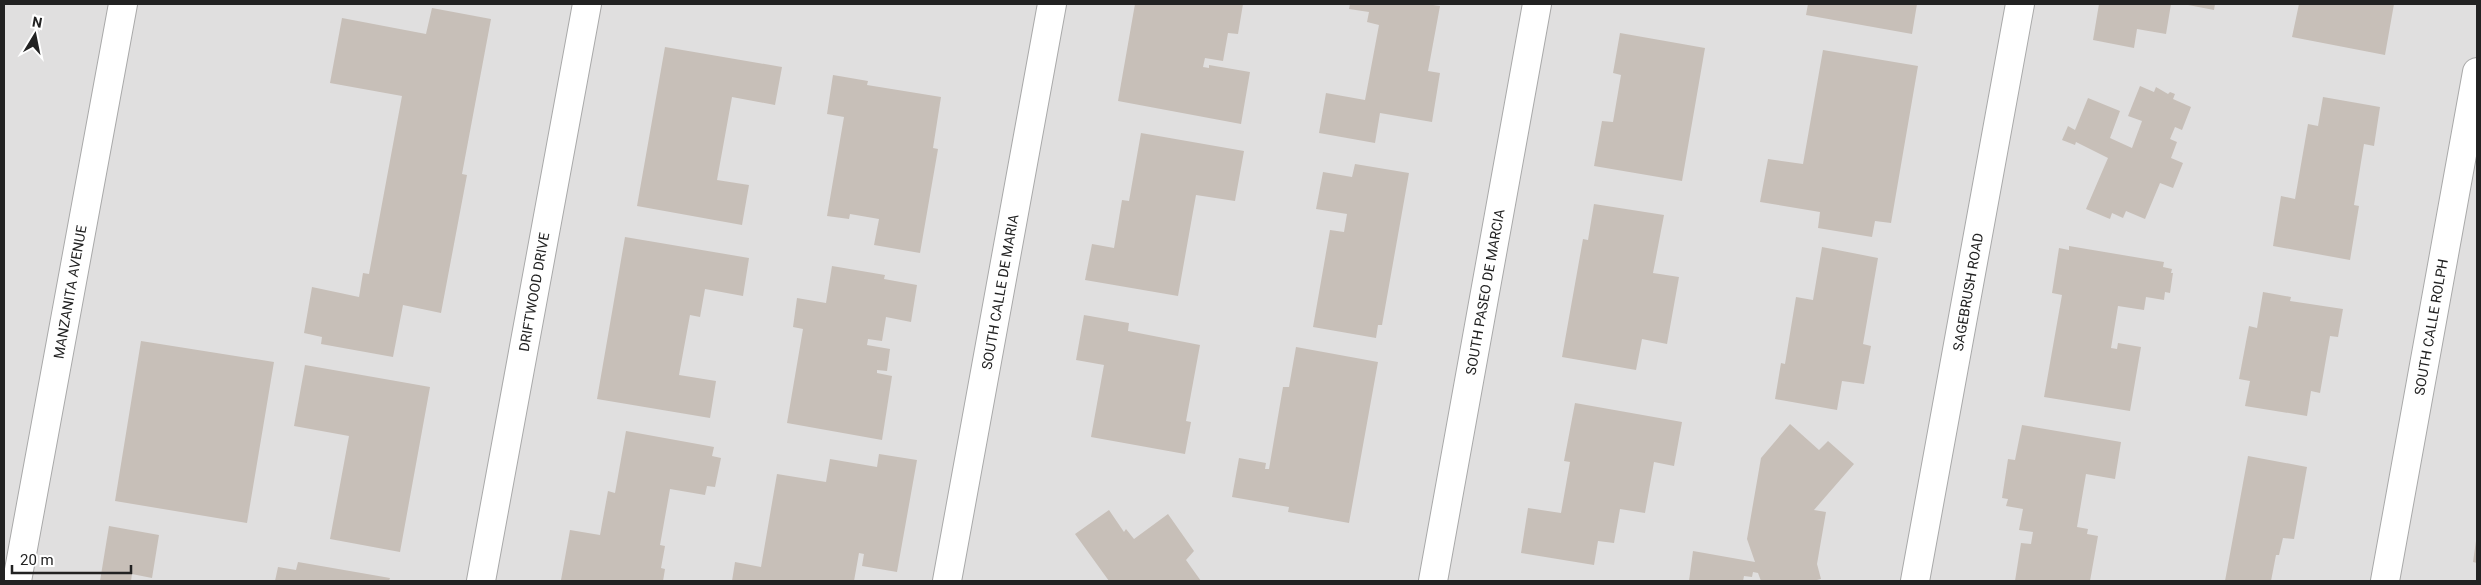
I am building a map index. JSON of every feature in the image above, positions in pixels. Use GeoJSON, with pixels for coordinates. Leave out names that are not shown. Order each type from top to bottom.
{"type":"FeatureCollection","features":[{"type":"Feature","properties":{"kind":"street","name":"MANZANITA AVENUE"},"geometry":{"type":"LineString","coordinates":[[17,581],[123,4]]}},
{"type":"Feature","properties":{"kind":"street","name":"DRIFTWOOD DRIVE"},"geometry":{"type":"LineString","coordinates":[[481,581],[587,4]]}},
{"type":"Feature","properties":{"kind":"street","name":"SOUTH CALLE DE MARIA"},"geometry":{"type":"LineString","coordinates":[[947,581],[1052,4]]}},
{"type":"Feature","properties":{"kind":"street","name":"SOUTH PASEO DE MARCIA"},"geometry":{"type":"LineString","coordinates":[[1433,581],[1537,4]]}},
{"type":"Feature","properties":{"kind":"street","name":"SAGEBRUSH ROAD"},"geometry":{"type":"LineString","coordinates":[[1915,581],[2020,4]]}},
{"type":"Feature","properties":{"kind":"street","name":"SOUTH CALLE ROLPH"},"geometry":{"type":"LineString","coordinates":[[2385,581],[2477,72]]}},
{"type":"Feature","properties":{"kind":"shaded area"},"geometry":{"type":"Polygon","coordinates":[[[4,4],[2477,4],[2477,581],[4,581],[4,4]]]}},
{"type":"Feature","properties":{"kind":"building"},"geometry":{"type":"Polygon","coordinates":[[[1135,4],[1243,4],[1238,34],[1228,33],[1223,61],[1205,58],[1203,67],[1209,68],[1209,65],[1250,72],[1241,124],[1118,101],[1135,4]]]}},
{"type":"Feature","properties":{"kind":"building"},"geometry":{"type":"Polygon","coordinates":[[[1350,4],[1426,4],[1440,6],[1428,71],[1440,73],[1432,122],[1380,113],[1375,143],[1319,133],[1326,93],[1365,100],[1379,25],[1367,22],[1369,12],[1349,9],[1350,4]]]}},
{"type":"Feature","properties":{"kind":"building"},"geometry":{"type":"Polygon","coordinates":[[[1808,4],[1917,4],[1912,34],[1806,15],[1808,4]]]}},
{"type":"Feature","properties":{"kind":"building"},"geometry":{"type":"Polygon","coordinates":[[[2099,4],[2171,4],[2166,34],[2137,29],[2134,48],[2093,40],[2099,4]]]}},
{"type":"Feature","properties":{"kind":"building"},"geometry":{"type":"Polygon","coordinates":[[[2183,4],[2215,4],[2214,10],[2183,4]]]}},
{"type":"Feature","properties":{"kind":"building"},"geometry":{"type":"Polygon","coordinates":[[[2299,4],[2394,4],[2385,55],[2292,37],[2299,4]]]}},
{"type":"Feature","properties":{"kind":"building"},"geometry":{"type":"Polygon","coordinates":[[[432,8],[491,19],[462,174],[467,175],[441,313],[403,305],[393,357],[321,344],[322,337],[304,333],[312,287],[359,297],[363,273],[369,274],[402,96],[330,83],[342,18],[426,34],[432,8]]]}},
{"type":"Feature","properties":{"kind":"building"},"geometry":{"type":"Polygon","coordinates":[[[1620,33],[1705,48],[1682,181],[1594,166],[1602,121],[1613,122],[1621,75],[1613,73],[1620,33]]]}},
{"type":"Feature","properties":{"kind":"building"},"geometry":{"type":"Polygon","coordinates":[[[665,47],[782,67],[775,105],[732,97],[717,180],[749,185],[742,225],[637,206],[665,47]]]}},
{"type":"Feature","properties":{"kind":"building"},"geometry":{"type":"Polygon","coordinates":[[[1823,50],[1918,66],[1891,223],[1875,221],[1872,237],[1818,228],[1820,212],[1760,202],[1768,159],[1803,164],[1823,50]]]}},
{"type":"Feature","properties":{"kind":"building"},"geometry":{"type":"Polygon","coordinates":[[[833,75],[868,81],[867,85],[941,97],[933,148],[938,149],[920,253],[874,245],[879,219],[850,214],[849,219],[827,216],[844,117],[827,114],[833,75]]]}},
{"type":"Feature","properties":{"kind":"building"},"geometry":{"type":"Polygon","coordinates":[[[2140,86],[2154,92],[2156,87],[2168,94],[2170,92],[2175,94],[2173,99],[2191,107],[2182,130],[2175,127],[2170,139],[2177,142],[2171,158],[2183,163],[2173,188],[2160,183],[2145,219],[2126,211],[2123,218],[2112,213],[2110,219],[2086,209],[2108,158],[2076,142],[2075,145],[2062,140],[2068,126],[2075,130],[2088,98],[2120,111],[2110,138],[2132,148],[2142,121],[2128,116],[2140,86]]]}},
{"type":"Feature","properties":{"kind":"building"},"geometry":{"type":"Polygon","coordinates":[[[2323,97],[2380,107],[2374,146],[2364,144],[2354,205],[2359,206],[2350,260],[2273,246],[2281,196],[2295,199],[2308,124],[2318,126],[2323,97]]]}},
{"type":"Feature","properties":{"kind":"building"},"geometry":{"type":"Polygon","coordinates":[[[1141,133],[1244,151],[1235,201],[1196,195],[1178,296],[1085,280],[1092,244],[1114,248],[1122,200],[1129,201],[1141,133]]]}},
{"type":"Feature","properties":{"kind":"building"},"geometry":{"type":"Polygon","coordinates":[[[1355,164],[1409,173],[1382,325],[1378,325],[1376,338],[1313,327],[1330,230],[1344,232],[1347,214],[1316,209],[1323,172],[1352,177],[1355,164]]]}},
{"type":"Feature","properties":{"kind":"building"},"geometry":{"type":"Polygon","coordinates":[[[1594,204],[1664,215],[1653,273],[1679,277],[1667,344],[1642,339],[1636,370],[1562,357],[1583,239],[1588,240],[1594,204]]]}},
{"type":"Feature","properties":{"kind":"building"},"geometry":{"type":"Polygon","coordinates":[[[625,237],[749,258],[743,296],[705,289],[700,317],[690,315],[679,375],[716,381],[710,418],[597,399],[625,237]]]}},
{"type":"Feature","properties":{"kind":"building"},"geometry":{"type":"Polygon","coordinates":[[[2069,246],[2164,262],[2163,267],[2172,269],[2170,293],[2165,292],[2164,300],[2146,297],[2144,310],[2118,306],[2111,348],[2117,349],[2118,343],[2141,347],[2130,411],[2044,397],[2062,295],[2052,293],[2059,248],[2069,250],[2069,246]]]}},
{"type":"Feature","properties":{"kind":"building"},"geometry":{"type":"Polygon","coordinates":[[[1822,247],[1878,258],[1863,344],[1871,346],[1864,384],[1842,381],[1837,410],[1775,399],[1781,363],[1785,364],[1796,297],[1813,300],[1822,247]]]}},
{"type":"Feature","properties":{"kind":"building"},"geometry":{"type":"Polygon","coordinates":[[[832,266],[885,275],[884,279],[917,285],[911,322],[886,317],[882,341],[868,339],[867,345],[890,349],[887,371],[877,370],[877,373],[892,376],[882,440],[787,423],[803,329],[793,327],[797,298],[826,303],[832,266]]]}},
{"type":"Feature","properties":{"kind":"building"},"geometry":{"type":"Polygon","coordinates":[[[2263,292],[2291,297],[2290,301],[2343,309],[2338,337],[2330,336],[2320,393],[2311,391],[2307,416],[2245,406],[2250,381],[2239,379],[2249,326],[2257,328],[2263,292]]]}},
{"type":"Feature","properties":{"kind":"building"},"geometry":{"type":"Polygon","coordinates":[[[1084,315],[1129,323],[1128,331],[1200,345],[1186,421],[1191,422],[1185,454],[1091,437],[1104,365],[1076,360],[1084,315]]]}},
{"type":"Feature","properties":{"kind":"building"},"geometry":{"type":"Polygon","coordinates":[[[141,341],[274,362],[247,523],[115,501],[141,341]]]}},
{"type":"Feature","properties":{"kind":"building"},"geometry":{"type":"Polygon","coordinates":[[[1296,347],[1378,362],[1349,523],[1288,512],[1289,507],[1232,497],[1239,458],[1266,463],[1265,469],[1269,469],[1283,387],[1289,387],[1296,347]]]}},
{"type":"Feature","properties":{"kind":"building"},"geometry":{"type":"Polygon","coordinates":[[[305,365],[430,387],[400,552],[330,539],[349,436],[294,426],[305,365]]]}},
{"type":"Feature","properties":{"kind":"building"},"geometry":{"type":"Polygon","coordinates":[[[1575,403],[1682,422],[1674,466],[1654,462],[1645,513],[1620,509],[1614,543],[1598,541],[1594,565],[1521,553],[1528,508],[1561,513],[1570,462],[1564,461],[1575,403]]]}},
{"type":"Feature","properties":{"kind":"building"},"geometry":{"type":"Polygon","coordinates":[[[1790,424],[1819,450],[1828,441],[1854,464],[1814,510],[1826,512],[1817,564],[1821,579],[1813,581],[1761,581],[1758,573],[1753,572],[1752,577],[1744,576],[1743,581],[1689,581],[1693,551],[1755,562],[1747,539],[1761,458],[1790,424]]]}},
{"type":"Feature","properties":{"kind":"building"},"geometry":{"type":"Polygon","coordinates":[[[2022,425],[2121,442],[2115,479],[2086,474],[2077,527],[2088,529],[2087,534],[2098,536],[2090,581],[2015,581],[2021,543],[2031,544],[2033,532],[2019,530],[2023,509],[2006,506],[2008,499],[2002,498],[2008,459],[2015,460],[2022,425]]]}},
{"type":"Feature","properties":{"kind":"building"},"geometry":{"type":"Polygon","coordinates":[[[626,431],[714,447],[712,456],[721,458],[715,487],[707,486],[705,495],[670,489],[660,545],[665,546],[661,568],[665,569],[663,581],[561,580],[570,530],[600,535],[608,491],[615,493],[626,431]]]}},
{"type":"Feature","properties":{"kind":"building"},"geometry":{"type":"Polygon","coordinates":[[[879,454],[917,460],[897,572],[862,566],[864,554],[859,553],[854,581],[732,581],[735,562],[761,567],[777,474],[826,482],[830,459],[877,467],[879,454]]]}},
{"type":"Feature","properties":{"kind":"building"},"geometry":{"type":"Polygon","coordinates":[[[2248,456],[2307,467],[2294,539],[2283,538],[2279,555],[2276,555],[2271,581],[2225,581],[2248,456]]]}},
{"type":"Feature","properties":{"kind":"building"},"geometry":{"type":"Polygon","coordinates":[[[1109,510],[1124,532],[1126,529],[1134,539],[1168,514],[1194,551],[1186,560],[1201,581],[1109,581],[1075,534],[1109,510]]]}},
{"type":"Feature","properties":{"kind":"building"},"geometry":{"type":"Polygon","coordinates":[[[109,526],[159,535],[152,578],[132,574],[131,581],[100,581],[109,526]]]}},
{"type":"Feature","properties":{"kind":"building"},"geometry":{"type":"Polygon","coordinates":[[[2477,541],[2477,563],[2473,562],[2477,541]]]}},
{"type":"Feature","properties":{"kind":"building"},"geometry":{"type":"Polygon","coordinates":[[[298,562],[390,578],[389,581],[275,581],[278,567],[296,570],[298,562]]]}}]}
